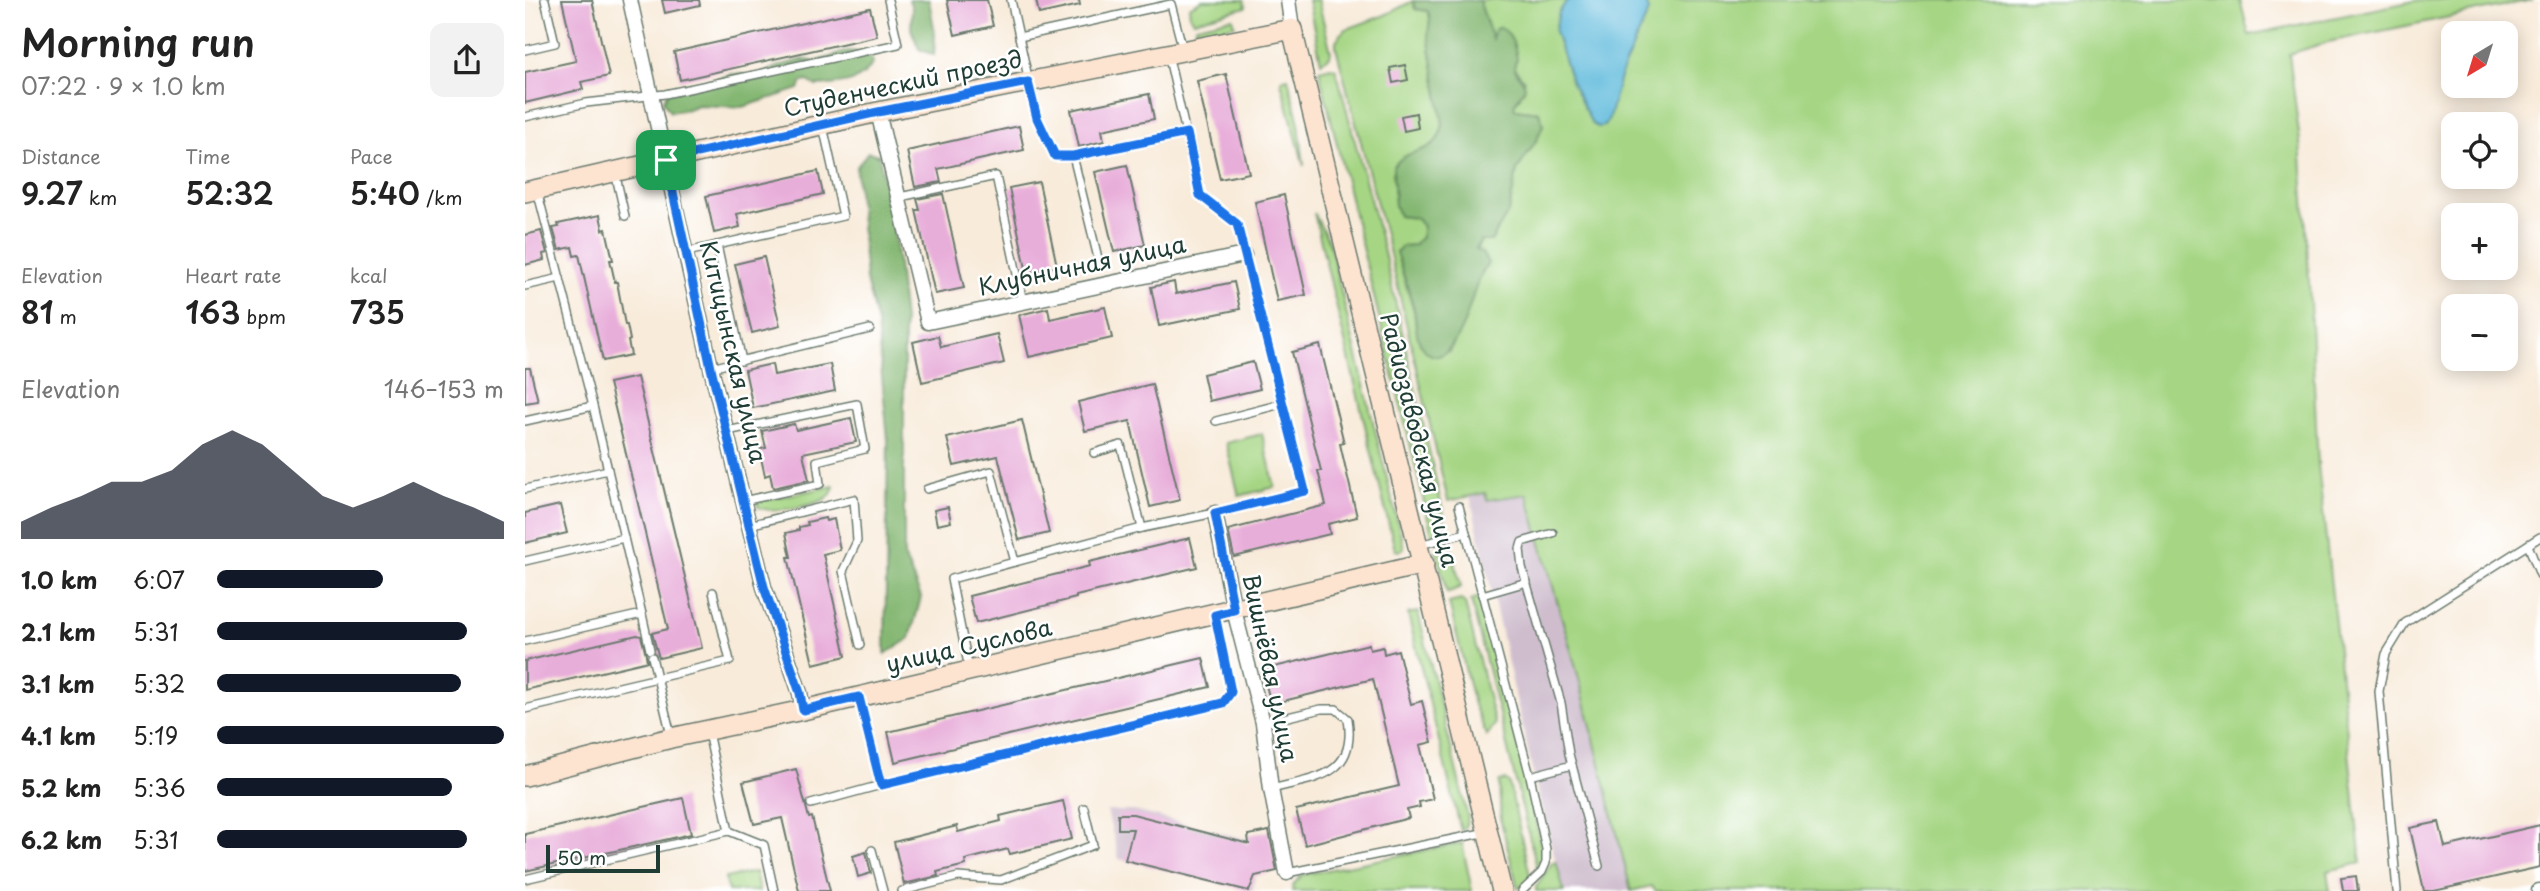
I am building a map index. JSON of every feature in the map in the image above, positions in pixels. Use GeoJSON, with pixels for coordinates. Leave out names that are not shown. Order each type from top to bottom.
{"type":"FeatureCollection","features":[{"type":"Feature","properties":{"kind":"street","name":"Китицынская улица"},"geometry":{"type":"LineString","coordinates":[[630,0],[743,501],[764,587],[800,693],[803,710]]}},
{"type":"Feature","properties":{"kind":"street","name":"Радиозаводская улица"},"geometry":{"type":"LineString","coordinates":[[1287,0],[1502,891]]}},
{"type":"Feature","properties":{"kind":"street","name":"Студенческий проезд"},"geometry":{"type":"LineString","coordinates":[[531,190],[878,112],[1292,29]]}},
{"type":"Feature","properties":{"kind":"street"},"geometry":{"type":"LineString","coordinates":[[878,112],[900,197]]}},
{"type":"Feature","properties":{"kind":"street","name":"Клубничная улица"},"geometry":{"type":"LineString","coordinates":[[900,197],[928,322],[1244,254]]}},
{"type":"Feature","properties":{"kind":"street","name":"Вишнёвая улица"},"geometry":{"type":"LineString","coordinates":[[1215,513],[1225,612],[1263,723],[1286,873]]}},
{"type":"Feature","properties":{"kind":"street","name":"улица Суслова"},"geometry":{"type":"LineString","coordinates":[[525,776],[671,738],[803,710],[1424,564]]}},
{"type":"Feature","properties":{"kind":"lane"},"geometry":{"type":"LineString","coordinates":[[525,50],[555,43],[545,0]]}},
{"type":"Feature","properties":{"kind":"lane"},"geometry":{"type":"LineString","coordinates":[[525,117],[586,103],[651,96],[898,44],[888,0]]}},
{"type":"Feature","properties":{"kind":"lane"},"geometry":{"type":"LineString","coordinates":[[1011,0],[1037,118],[1055,156],[1073,156],[1187,133]]}},
{"type":"Feature","properties":{"kind":"lane"},"geometry":{"type":"LineString","coordinates":[[969,670],[951,579],[1142,528],[1305,491],[1237,224],[1200,195],[1187,133],[1175,52],[1175,2],[1019,37]]}},
{"type":"Feature","properties":{"kind":"lane"},"geometry":{"type":"LineString","coordinates":[[687,252],[843,216],[823,125]]}},
{"type":"Feature","properties":{"kind":"lane"},"geometry":{"type":"LineString","coordinates":[[1073,156],[1098,258]]}},
{"type":"Feature","properties":{"kind":"lane"},"geometry":{"type":"LineString","coordinates":[[614,172],[625,216]]}},
{"type":"Feature","properties":{"kind":"lane"},"geometry":{"type":"LineString","coordinates":[[900,197],[996,176],[1023,303]]}},
{"type":"Feature","properties":{"kind":"lane"},"geometry":{"type":"LineString","coordinates":[[531,190],[560,278],[593,407],[671,738]]}},
{"type":"Feature","properties":{"kind":"lane"},"geometry":{"type":"LineString","coordinates":[[717,245],[742,361]]}},
{"type":"Feature","properties":{"kind":"lane"},"geometry":{"type":"LineString","coordinates":[[525,286],[560,278]]}},
{"type":"Feature","properties":{"kind":"lane"},"geometry":{"type":"LineString","coordinates":[[711,368],[870,329]]}},
{"type":"Feature","properties":{"kind":"lane"},"geometry":{"type":"LineString","coordinates":[[727,431],[857,404],[865,449],[817,461],[820,484],[743,501]]}},
{"type":"Feature","properties":{"kind":"lane"},"geometry":{"type":"LineString","coordinates":[[1216,421],[1281,404]]}},
{"type":"Feature","properties":{"kind":"lane"},"geometry":{"type":"LineString","coordinates":[[525,421],[593,407]]}},
{"type":"Feature","properties":{"kind":"lane"},"geometry":{"type":"LineString","coordinates":[[1094,453],[1121,445],[1142,528]]}},
{"type":"Feature","properties":{"kind":"lane"},"geometry":{"type":"LineString","coordinates":[[525,489],[608,470]]}},
{"type":"Feature","properties":{"kind":"lane"},"geometry":{"type":"LineString","coordinates":[[927,489],[991,471],[1015,562]]}},
{"type":"Feature","properties":{"kind":"lane"},"geometry":{"type":"LineString","coordinates":[[749,525],[854,499],[857,541],[843,571],[860,645]]}},
{"type":"Feature","properties":{"kind":"lane"},"geometry":{"type":"LineString","coordinates":[[1459,506],[1531,776],[1546,863],[1535,881],[1523,891]]}},
{"type":"Feature","properties":{"kind":"lane"},"geometry":{"type":"LineString","coordinates":[[1419,545],[1466,533]]}},
{"type":"Feature","properties":{"kind":"lane"},"geometry":{"type":"LineString","coordinates":[[1553,533],[1522,542],[1521,558],[1560,703],[1572,765],[1599,866]]}},
{"type":"Feature","properties":{"kind":"lane"},"geometry":{"type":"LineString","coordinates":[[2397,891],[2379,691],[2386,654],[2405,623],[2540,537]]}},
{"type":"Feature","properties":{"kind":"lane"},"geometry":{"type":"LineString","coordinates":[[525,561],[624,538]]}},
{"type":"Feature","properties":{"kind":"lane"},"geometry":{"type":"LineString","coordinates":[[2528,545],[2540,575]]}},
{"type":"Feature","properties":{"kind":"lane"},"geometry":{"type":"LineString","coordinates":[[1482,595],[1527,582]]}},
{"type":"Feature","properties":{"kind":"lane"},"geometry":{"type":"LineString","coordinates":[[525,709],[730,662],[713,592]]}},
{"type":"Feature","properties":{"kind":"lane"},"geometry":{"type":"LineString","coordinates":[[811,804],[1223,703],[1231,692],[1225,612]]}},
{"type":"Feature","properties":{"kind":"lane"},"geometry":{"type":"LineString","coordinates":[[525,641],[642,614]]}},
{"type":"Feature","properties":{"kind":"lane"},"geometry":{"type":"LineString","coordinates":[[859,697],[881,785]]}},
{"type":"Feature","properties":{"kind":"lane"},"geometry":{"type":"LineString","coordinates":[[1263,723],[1321,709],[1336,709],[1348,719],[1350,733],[1344,758],[1326,775],[1271,789]]}},
{"type":"Feature","properties":{"kind":"lane"},"geometry":{"type":"LineString","coordinates":[[708,731],[729,831]]}},
{"type":"Feature","properties":{"kind":"lane"},"geometry":{"type":"LineString","coordinates":[[1531,776],[1572,765]]}},
{"type":"Feature","properties":{"kind":"lane"},"geometry":{"type":"LineString","coordinates":[[902,891],[958,877],[1001,880],[1093,845],[1084,808]]}},
{"type":"Feature","properties":{"kind":"lane"},"geometry":{"type":"LineString","coordinates":[[525,879],[729,831],[764,845],[774,891]]}},
{"type":"Feature","properties":{"kind":"lane"},"geometry":{"type":"LineString","coordinates":[[1286,873],[1487,832]]}},
{"type":"Feature","properties":{"kind":"lane"},"geometry":{"type":"LineString","coordinates":[[872,850],[883,891]]}},
{"type":"Feature","properties":{"kind":"shaded area"},"geometry":{"type":"Polygon","coordinates":[[[1485,493],[1488,500],[1527,494],[1581,686],[1631,891],[1564,891],[1538,795],[1470,496],[1485,493]]]}},
{"type":"Feature","properties":{"kind":"shaded area"},"geometry":{"type":"Polygon","coordinates":[[[1107,811],[1134,811],[1246,839],[1242,855],[1250,857],[1255,879],[1252,891],[1119,859],[1107,811]]]}},
{"type":"Feature","properties":{"kind":"green space"},"geometry":{"type":"Polygon","coordinates":[[[909,0],[929,0],[935,34],[934,55],[919,49],[911,29],[912,8],[909,0]]]}},
{"type":"Feature","properties":{"kind":"green space"},"geometry":{"type":"Polygon","coordinates":[[[1202,0],[1244,0],[1246,7],[1194,21],[1189,7],[1202,0]]]}},
{"type":"Feature","properties":{"kind":"green space"},"geometry":{"type":"Polygon","coordinates":[[[1308,0],[1318,0],[1331,52],[1330,56],[1321,62],[1308,0]]]}},
{"type":"Feature","properties":{"kind":"green space"},"geometry":{"type":"Polygon","coordinates":[[[1479,0],[1567,0],[1559,13],[1555,31],[1571,81],[1592,124],[1609,118],[1621,73],[1649,11],[1645,0],[2240,0],[2249,35],[2419,0],[2532,0],[2328,42],[2289,54],[2300,142],[2307,241],[2318,465],[2361,863],[2327,871],[2330,891],[1656,891],[1651,886],[1631,891],[1581,686],[1527,494],[1487,500],[1485,493],[1448,501],[1389,250],[1336,47],[1336,41],[1344,30],[1413,1],[1415,9],[1428,11],[1428,35],[1443,124],[1435,143],[1400,160],[1393,168],[1395,205],[1399,216],[1416,218],[1423,226],[1421,237],[1414,245],[1403,246],[1396,252],[1414,311],[1416,328],[1449,352],[1465,319],[1475,286],[1488,263],[1476,249],[1481,241],[1491,241],[1509,211],[1517,170],[1543,125],[1539,112],[1515,109],[1514,104],[1520,97],[1524,80],[1493,40],[1479,0]]]}},
{"type":"Feature","properties":{"kind":"green space"},"geometry":{"type":"Polygon","coordinates":[[[1479,0],[1492,39],[1495,29],[1501,27],[1514,45],[1517,59],[1515,70],[1525,88],[1514,104],[1515,109],[1539,112],[1543,125],[1517,170],[1509,211],[1491,241],[1481,241],[1476,249],[1488,263],[1461,330],[1447,351],[1435,356],[1428,353],[1419,341],[1414,309],[1396,252],[1403,246],[1414,245],[1421,237],[1423,226],[1416,218],[1399,216],[1395,205],[1393,167],[1407,155],[1435,143],[1443,124],[1428,35],[1430,18],[1428,11],[1415,9],[1413,1],[1479,0]]]}},
{"type":"Feature","properties":{"kind":"green space"},"geometry":{"type":"Polygon","coordinates":[[[1233,18],[1235,25],[1199,34],[1195,30],[1196,26],[1233,18]]]}},
{"type":"Feature","properties":{"kind":"green space"},"geometry":{"type":"Polygon","coordinates":[[[848,51],[866,54],[873,62],[863,75],[849,82],[816,86],[808,81],[802,82],[799,89],[743,107],[698,105],[670,112],[663,101],[670,88],[698,85],[731,74],[765,73],[805,59],[815,62],[848,51]]]}},
{"type":"Feature","properties":{"kind":"green space"},"geometry":{"type":"Polygon","coordinates":[[[1331,67],[1336,69],[1384,252],[1444,516],[1445,528],[1432,535],[1319,70],[1331,67]]]}},
{"type":"Feature","properties":{"kind":"green space"},"geometry":{"type":"Polygon","coordinates":[[[1288,78],[1299,124],[1304,166],[1281,82],[1288,78]]]}},
{"type":"Feature","properties":{"kind":"green space"},"geometry":{"type":"Polygon","coordinates":[[[868,152],[879,155],[896,246],[904,321],[904,556],[921,597],[910,638],[885,654],[888,440],[877,324],[866,280],[856,168],[868,152]]]}},
{"type":"Feature","properties":{"kind":"green space"},"geometry":{"type":"Polygon","coordinates":[[[1314,213],[1329,242],[1404,548],[1399,551],[1395,550],[1314,213]]]}},
{"type":"Feature","properties":{"kind":"green space"},"geometry":{"type":"Polygon","coordinates":[[[1262,434],[1275,487],[1239,496],[1226,443],[1262,434]]]}},
{"type":"Feature","properties":{"kind":"green space"},"geometry":{"type":"Polygon","coordinates":[[[834,486],[827,498],[819,502],[780,510],[757,506],[758,501],[834,486]]]}},
{"type":"Feature","properties":{"kind":"green space"},"geometry":{"type":"Polygon","coordinates":[[[1442,545],[1451,547],[1461,587],[1447,593],[1436,550],[1442,545]]]}},
{"type":"Feature","properties":{"kind":"green space"},"geometry":{"type":"Polygon","coordinates":[[[1479,599],[1527,777],[1543,858],[1537,868],[1471,600],[1479,599]]]}},
{"type":"Feature","properties":{"kind":"green space"},"geometry":{"type":"Polygon","coordinates":[[[1461,600],[1465,603],[1495,724],[1487,736],[1474,705],[1449,603],[1461,600]]]}},
{"type":"Feature","properties":{"kind":"green space"},"geometry":{"type":"Polygon","coordinates":[[[1418,612],[1468,818],[1461,831],[1408,614],[1418,612]]]}},
{"type":"Feature","properties":{"kind":"green space"},"geometry":{"type":"Polygon","coordinates":[[[1505,780],[1509,783],[1530,875],[1530,879],[1518,889],[1501,821],[1499,782],[1505,780]]]}},
{"type":"Feature","properties":{"kind":"green space"},"geometry":{"type":"Polygon","coordinates":[[[1462,843],[1472,891],[1292,891],[1302,875],[1462,843]]]}},
{"type":"Feature","properties":{"kind":"green space"},"geometry":{"type":"Polygon","coordinates":[[[1556,861],[1564,891],[1536,891],[1551,864],[1556,861]]]}},
{"type":"Feature","properties":{"kind":"green space"},"geometry":{"type":"Polygon","coordinates":[[[755,872],[759,891],[728,891],[725,878],[755,872]]]}},
{"type":"Feature","properties":{"kind":"water"},"geometry":{"type":"Polygon","coordinates":[[[1567,0],[1645,0],[1649,11],[1621,73],[1609,118],[1604,126],[1592,124],[1571,81],[1555,31],[1559,13],[1567,0]]]}},
{"type":"Feature","properties":{"kind":"building"},"geometry":{"type":"Polygon","coordinates":[[[562,0],[592,0],[609,76],[581,82],[583,89],[525,103],[525,72],[576,61],[562,0]]]}},
{"type":"Feature","properties":{"kind":"building"},"geometry":{"type":"Polygon","coordinates":[[[662,0],[699,0],[700,5],[665,13],[662,0]]]}},
{"type":"Feature","properties":{"kind":"building"},"geometry":{"type":"Polygon","coordinates":[[[947,0],[987,0],[993,26],[955,35],[947,0]]]}},
{"type":"Feature","properties":{"kind":"building"},"geometry":{"type":"Polygon","coordinates":[[[1036,0],[1079,0],[1080,5],[1039,14],[1036,0]]]}},
{"type":"Feature","properties":{"kind":"building"},"geometry":{"type":"Polygon","coordinates":[[[870,8],[877,36],[680,80],[674,52],[870,8]]]}},
{"type":"Feature","properties":{"kind":"building"},"geometry":{"type":"Polygon","coordinates":[[[1405,65],[1408,80],[1393,83],[1390,68],[1405,65]]]}},
{"type":"Feature","properties":{"kind":"building"},"geometry":{"type":"Polygon","coordinates":[[[1226,74],[1249,173],[1220,179],[1197,81],[1226,74]]]}},
{"type":"Feature","properties":{"kind":"building"},"geometry":{"type":"Polygon","coordinates":[[[1149,94],[1154,119],[1102,130],[1104,141],[1079,147],[1071,110],[1149,94]]]}},
{"type":"Feature","properties":{"kind":"building"},"geometry":{"type":"Polygon","coordinates":[[[1416,113],[1418,128],[1404,131],[1401,116],[1416,113]]]}},
{"type":"Feature","properties":{"kind":"building"},"geometry":{"type":"Polygon","coordinates":[[[1019,126],[1024,150],[938,169],[941,182],[915,187],[907,151],[1019,126]]]}},
{"type":"Feature","properties":{"kind":"building"},"geometry":{"type":"Polygon","coordinates":[[[1127,165],[1145,245],[1114,252],[1095,172],[1127,165]]]}},
{"type":"Feature","properties":{"kind":"building"},"geometry":{"type":"Polygon","coordinates":[[[818,171],[823,194],[737,214],[740,227],[714,233],[706,196],[818,171]]]}},
{"type":"Feature","properties":{"kind":"building"},"geometry":{"type":"Polygon","coordinates":[[[1039,182],[1057,266],[1027,273],[1009,188],[1039,182]]]}},
{"type":"Feature","properties":{"kind":"building"},"geometry":{"type":"Polygon","coordinates":[[[943,194],[964,288],[935,294],[916,210],[920,210],[917,199],[943,194]]]}},
{"type":"Feature","properties":{"kind":"building"},"geometry":{"type":"Polygon","coordinates":[[[1284,195],[1306,295],[1277,301],[1255,202],[1284,195]]]}},
{"type":"Feature","properties":{"kind":"building"},"geometry":{"type":"Polygon","coordinates":[[[600,215],[613,260],[610,260],[627,325],[631,355],[603,361],[579,255],[574,256],[572,247],[559,250],[553,228],[559,227],[558,224],[600,215]]]}},
{"type":"Feature","properties":{"kind":"building"},"geometry":{"type":"Polygon","coordinates":[[[541,231],[547,253],[543,254],[544,260],[525,265],[525,235],[541,231]]]}},
{"type":"Feature","properties":{"kind":"building"},"geometry":{"type":"Polygon","coordinates":[[[764,257],[780,326],[752,333],[735,264],[764,257]]]}},
{"type":"Feature","properties":{"kind":"building"},"geometry":{"type":"Polygon","coordinates":[[[1174,282],[1176,294],[1234,282],[1240,309],[1159,326],[1151,287],[1174,282]]]}},
{"type":"Feature","properties":{"kind":"building"},"geometry":{"type":"Polygon","coordinates":[[[1105,307],[1112,338],[1029,357],[1019,315],[1048,308],[1050,319],[1105,307]]]}},
{"type":"Feature","properties":{"kind":"building"},"geometry":{"type":"Polygon","coordinates":[[[997,334],[1004,363],[922,382],[913,342],[938,336],[941,347],[997,334]]]}},
{"type":"Feature","properties":{"kind":"building"},"geometry":{"type":"Polygon","coordinates":[[[1320,345],[1344,443],[1340,444],[1357,517],[1328,524],[1330,534],[1234,557],[1228,530],[1326,505],[1318,471],[1321,471],[1292,352],[1320,345]]]}},
{"type":"Feature","properties":{"kind":"building"},"geometry":{"type":"Polygon","coordinates":[[[1253,362],[1260,389],[1209,401],[1203,374],[1253,362]]]}},
{"type":"Feature","properties":{"kind":"building"},"geometry":{"type":"Polygon","coordinates":[[[772,364],[774,375],[830,364],[835,391],[753,408],[745,370],[772,364]]]}},
{"type":"Feature","properties":{"kind":"building"},"geometry":{"type":"Polygon","coordinates":[[[525,368],[530,368],[538,401],[525,403],[525,368]]]}},
{"type":"Feature","properties":{"kind":"building"},"geometry":{"type":"Polygon","coordinates":[[[637,377],[702,648],[659,658],[652,633],[668,629],[609,383],[637,377]]]}},
{"type":"Feature","properties":{"kind":"building"},"geometry":{"type":"Polygon","coordinates":[[[1152,384],[1180,500],[1150,507],[1130,421],[1085,431],[1078,402],[1152,384]]]}},
{"type":"Feature","properties":{"kind":"building"},"geometry":{"type":"Polygon","coordinates":[[[851,418],[856,442],[803,453],[809,480],[773,488],[770,474],[765,476],[759,449],[766,448],[762,431],[794,424],[796,430],[851,418]]]}},
{"type":"Feature","properties":{"kind":"building"},"geometry":{"type":"Polygon","coordinates":[[[1022,420],[1049,533],[1019,540],[998,456],[954,466],[947,438],[1022,420]]]}},
{"type":"Feature","properties":{"kind":"building"},"geometry":{"type":"Polygon","coordinates":[[[560,505],[567,533],[525,543],[525,513],[560,505]]]}},
{"type":"Feature","properties":{"kind":"building"},"geometry":{"type":"Polygon","coordinates":[[[948,507],[951,522],[937,525],[934,510],[948,507]]]}},
{"type":"Feature","properties":{"kind":"building"},"geometry":{"type":"Polygon","coordinates":[[[825,518],[826,521],[834,519],[840,550],[823,554],[846,656],[813,664],[788,557],[791,557],[786,533],[799,530],[799,527],[808,525],[807,522],[825,518]]]}},
{"type":"Feature","properties":{"kind":"building"},"geometry":{"type":"Polygon","coordinates":[[[1190,538],[1197,567],[976,623],[969,596],[1090,566],[1089,562],[1190,538]]]}},
{"type":"Feature","properties":{"kind":"building"},"geometry":{"type":"Polygon","coordinates":[[[641,636],[647,661],[525,690],[525,661],[641,636]]]}},
{"type":"Feature","properties":{"kind":"building"},"geometry":{"type":"Polygon","coordinates":[[[1369,644],[1370,650],[1383,647],[1384,654],[1398,650],[1411,704],[1422,701],[1432,742],[1420,745],[1433,799],[1419,802],[1420,807],[1407,810],[1409,818],[1305,845],[1296,810],[1399,786],[1373,679],[1271,704],[1262,670],[1369,644]]]}},
{"type":"Feature","properties":{"kind":"building"},"geometry":{"type":"Polygon","coordinates":[[[1203,658],[1210,687],[895,762],[888,732],[1203,658]]]}},
{"type":"Feature","properties":{"kind":"building"},"geometry":{"type":"Polygon","coordinates":[[[796,769],[809,818],[812,817],[830,891],[799,891],[782,818],[754,824],[743,782],[796,769]]]}},
{"type":"Feature","properties":{"kind":"building"},"geometry":{"type":"Polygon","coordinates":[[[683,798],[691,834],[525,871],[525,834],[683,798]]]}},
{"type":"Feature","properties":{"kind":"building"},"geometry":{"type":"Polygon","coordinates":[[[1063,801],[1072,839],[1010,854],[1008,849],[965,860],[966,865],[937,872],[938,876],[904,884],[894,842],[957,826],[958,832],[1001,821],[1000,816],[1063,801]]]}},
{"type":"Feature","properties":{"kind":"building"},"geometry":{"type":"Polygon","coordinates":[[[1118,814],[1133,814],[1249,844],[1248,835],[1269,831],[1277,871],[1255,876],[1249,891],[1125,860],[1133,829],[1118,829],[1118,814]]]}},
{"type":"Feature","properties":{"kind":"building"},"geometry":{"type":"Polygon","coordinates":[[[2439,822],[2445,847],[2540,825],[2540,867],[2424,891],[2410,828],[2439,822]]]}},
{"type":"Feature","properties":{"kind":"building"},"geometry":{"type":"Polygon","coordinates":[[[866,852],[871,873],[858,877],[853,856],[866,852]]]}},
{"type":"Feature","properties":{"kind":"building"},"geometry":{"type":"Polygon","coordinates":[[[2356,876],[2358,891],[2343,891],[2341,878],[2356,876]]]}},
{"type":"Feature","properties":{"kind":"route"},"geometry":{"type":"LineString","coordinates":[[1028,82],[1037,118],[1055,156],[1073,156],[1187,133],[1200,195],[1237,224],[1305,491],[1215,513],[1234,610],[1215,615],[1231,692],[1223,703],[881,785],[859,697],[803,710],[800,693],[764,587],[711,368],[666,160],[878,112],[1028,82]]}}]}
